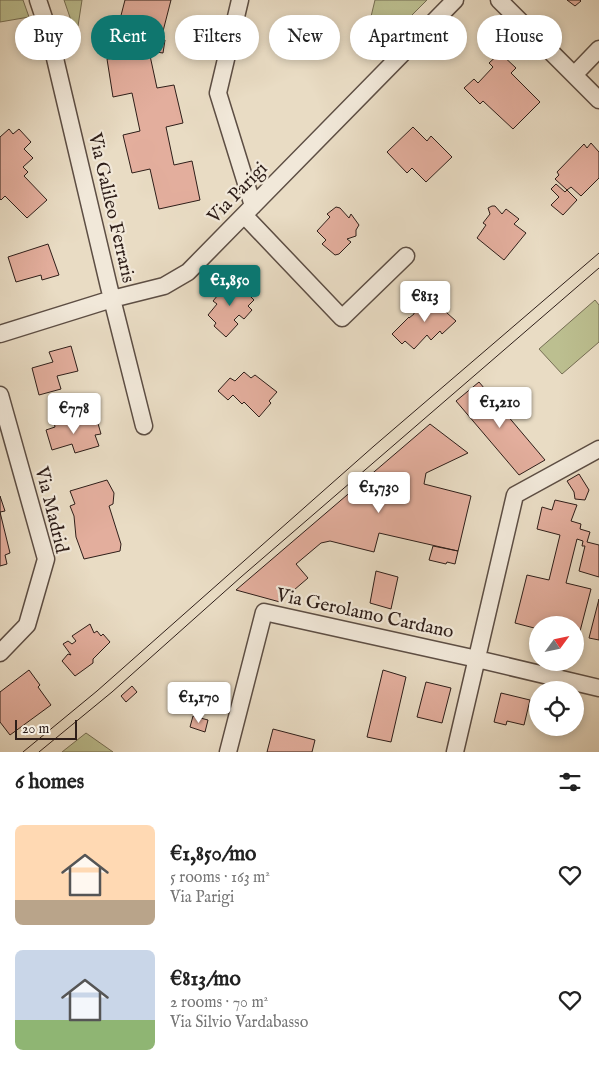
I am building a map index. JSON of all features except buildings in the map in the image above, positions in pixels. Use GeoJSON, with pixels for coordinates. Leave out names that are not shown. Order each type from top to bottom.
{"type":"FeatureCollection","features":[{"type":"Feature","properties":{"kind":"street","name":"Via Galileo Ferraris"},"geometry":{"type":"LineString","coordinates":[[38,0],[50,32],[112,299],[144,426]]}},
{"type":"Feature","properties":{"kind":"street"},"geometry":{"type":"LineString","coordinates":[[240,0],[218,93],[249,210],[342,318],[406,256]]}},
{"type":"Feature","properties":{"kind":"street","name":"Via Parigi"},"geometry":{"type":"LineString","coordinates":[[0,334],[112,299],[164,286],[188,272],[455,0]]}},
{"type":"Feature","properties":{"kind":"street"},"geometry":{"type":"LineString","coordinates":[[499,0],[599,100]]}},
{"type":"Feature","properties":{"kind":"street"},"geometry":{"type":"LineString","coordinates":[[574,75],[599,49]]}},
{"type":"Feature","properties":{"kind":"street","name":"Via Madrid"},"geometry":{"type":"LineString","coordinates":[[0,395],[46,559],[27,624],[0,653]]}},
{"type":"Feature","properties":{"kind":"street"},"geometry":{"type":"LineString","coordinates":[[455,752],[515,495],[599,449]]}},
{"type":"Feature","properties":{"kind":"street","name":"Via Gerolamo Cardano"},"geometry":{"type":"LineString","coordinates":[[228,752],[264,612],[599,688]]}},
{"type":"Feature","properties":{"kind":"green space"},"geometry":{"type":"Polygon","coordinates":[[[0,0],[23,0],[28,15],[15,15],[15,19],[0,22],[0,0]]]}},
{"type":"Feature","properties":{"kind":"green space"},"geometry":{"type":"Polygon","coordinates":[[[64,0],[82,0],[80,15],[69,15],[64,0]]]}},
{"type":"Feature","properties":{"kind":"green space"},"geometry":{"type":"Polygon","coordinates":[[[375,0],[427,0],[412,15],[371,15],[375,0]]]}},
{"type":"Feature","properties":{"kind":"green space"},"geometry":{"type":"Polygon","coordinates":[[[595,300],[599,305],[599,342],[562,374],[539,349],[595,300]]]}},
{"type":"Feature","properties":{"kind":"green space"},"geometry":{"type":"Polygon","coordinates":[[[86,733],[113,752],[62,752],[86,733]]]}},
{"type":"Feature","properties":{"kind":"tram line"},"geometry":{"type":"LineString","coordinates":[[23,752],[97,691],[374,446],[599,253]]}},
{"type":"Feature","properties":{"kind":"tram line"},"geometry":{"type":"LineString","coordinates":[[39,752],[112,692],[241,577],[599,268]]}}]}
